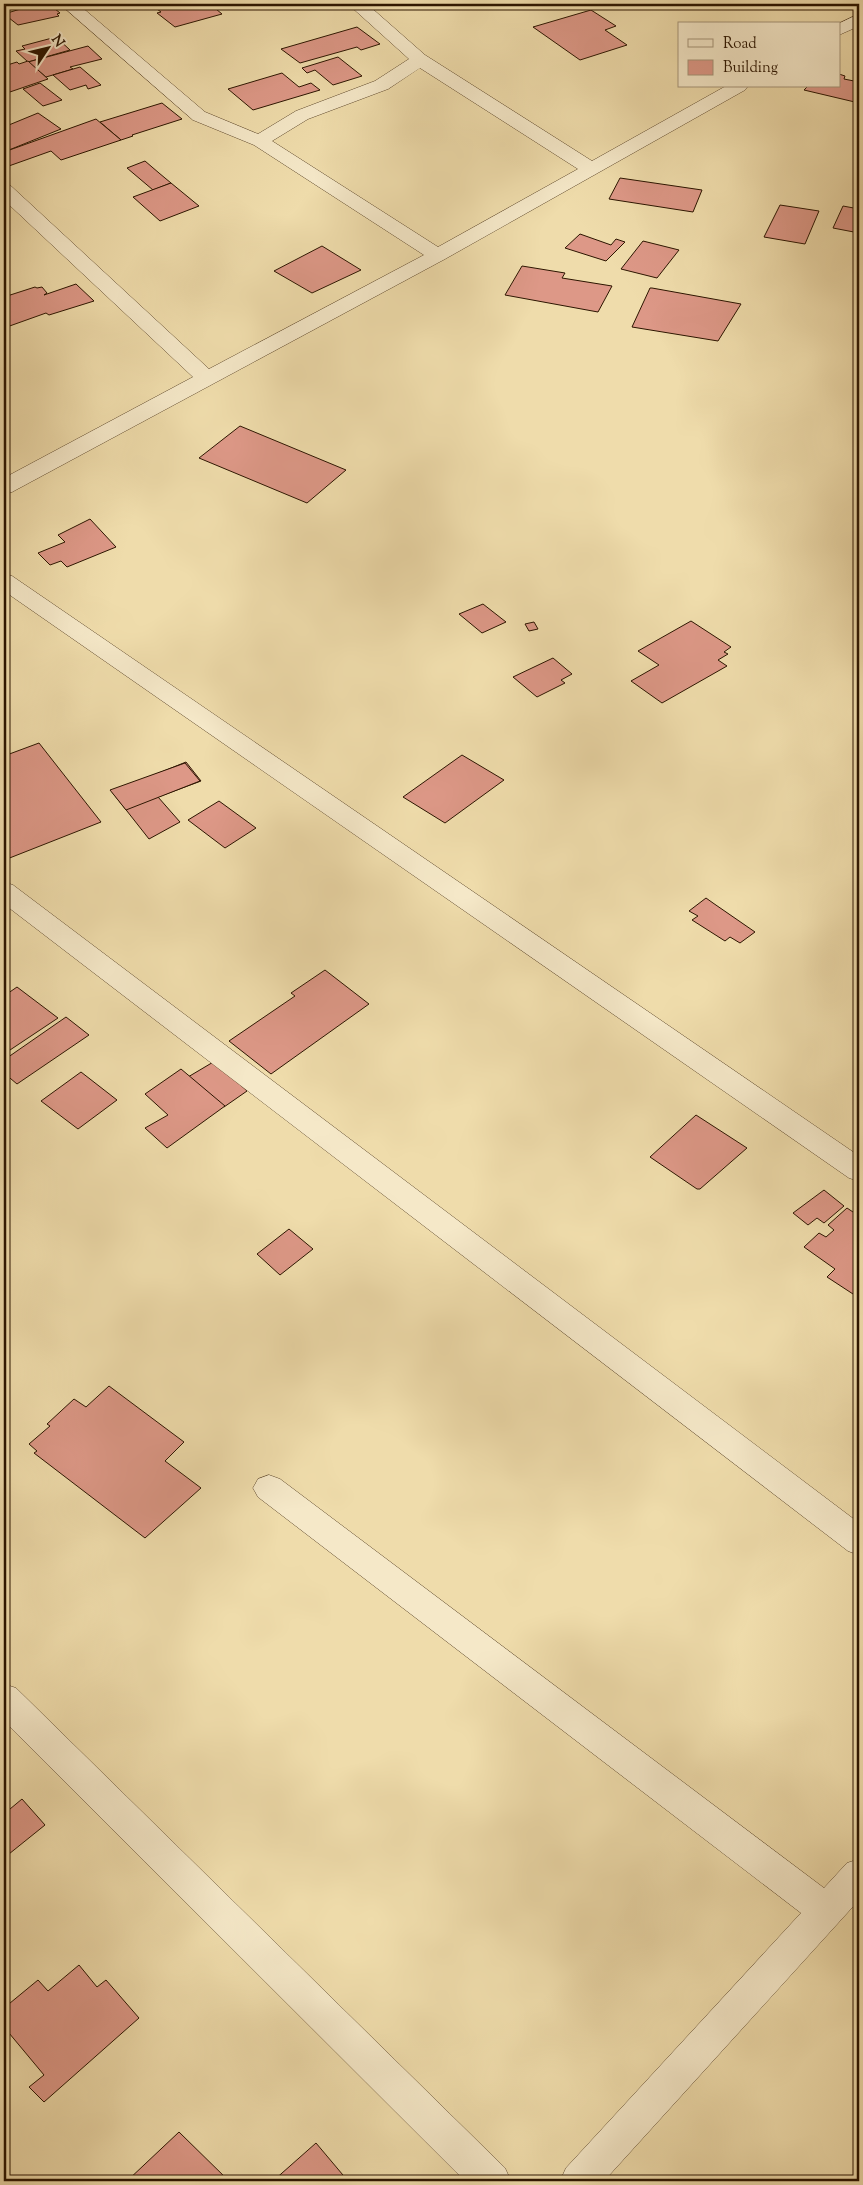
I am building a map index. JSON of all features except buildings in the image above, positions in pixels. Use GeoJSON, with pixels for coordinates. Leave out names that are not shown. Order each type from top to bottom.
{"type":"FeatureCollection","features":[{"type":"Feature","properties":{"kind":"street"},"geometry":{"type":"LineString","coordinates":[[68,4],[199,116],[260,141],[438,255]]}},
{"type":"Feature","properties":{"kind":"street"},"geometry":{"type":"LineString","coordinates":[[356,4],[376,19],[419,59],[591,169]]}},
{"type":"Feature","properties":{"kind":"street"},"geometry":{"type":"LineString","coordinates":[[840,29],[859,19]]}},
{"type":"Feature","properties":{"kind":"street"},"geometry":{"type":"LineString","coordinates":[[260,141],[277,128],[302,116],[395,78],[410,70],[419,59]]}},
{"type":"Feature","properties":{"kind":"street"},"geometry":{"type":"LineString","coordinates":[[4,487],[438,255],[735,88]]}},
{"type":"Feature","properties":{"kind":"street"},"geometry":{"type":"LineString","coordinates":[[4,190],[206,378]]}},
{"type":"Feature","properties":{"kind":"street"},"geometry":{"type":"LineString","coordinates":[[4,581],[859,1170]]}},
{"type":"Feature","properties":{"kind":"street"},"geometry":{"type":"LineString","coordinates":[[4,891],[859,1541]]}},
{"type":"Feature","properties":{"kind":"street"},"geometry":{"type":"LineString","coordinates":[[269,1488],[826,1911]]}},
{"type":"Feature","properties":{"kind":"street"},"geometry":{"type":"LineString","coordinates":[[4,1699],[492,2181]]}},
{"type":"Feature","properties":{"kind":"street"},"geometry":{"type":"LineString","coordinates":[[579,2181],[859,1875]]}}]}
